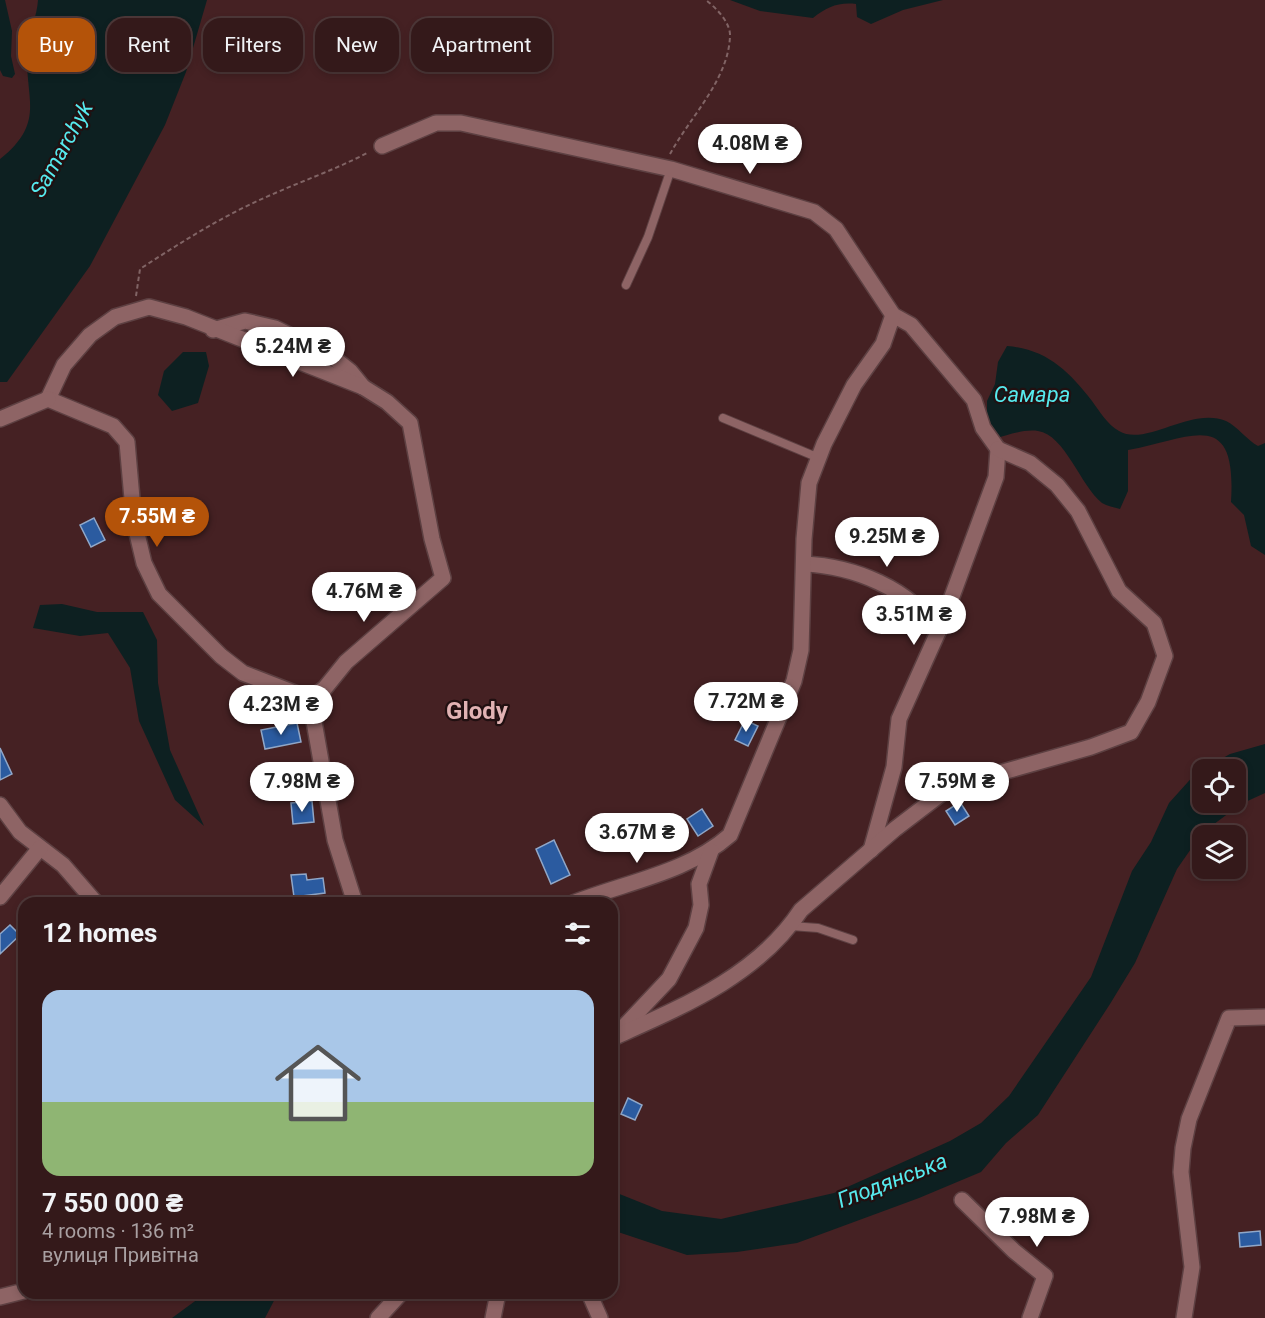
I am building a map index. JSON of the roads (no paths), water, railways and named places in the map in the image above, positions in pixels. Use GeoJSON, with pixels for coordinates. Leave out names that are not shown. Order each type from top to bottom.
{"type":"FeatureCollection","features":[{"type":"Feature","properties":{"kind":"street"},"geometry":{"type":"LineString","coordinates":[[382,146],[436,123],[461,123],[671,169],[814,212],[836,229],[893,315],[911,325],[954,374],[974,400],[983,428],[998,449],[1030,463],[1057,485],[1078,511],[1119,591],[1154,623],[1165,656],[1148,702],[1131,732],[1091,747],[950,787],[801,910],[791,926],[751,966],[679,1008],[618,1036]]}},
{"type":"Feature","properties":{"kind":"street"},"geometry":{"type":"LineString","coordinates":[[0,419],[48,399],[64,364],[90,335],[115,317],[149,307],[186,317],[213,330],[363,387],[387,402],[410,423],[432,539],[443,578],[354,655],[325,688],[310,699]]}},
{"type":"Feature","properties":{"kind":"street"},"geometry":{"type":"LineString","coordinates":[[592,897],[667,872],[711,851],[730,834],[794,681],[801,650],[809,483],[854,385],[882,344],[893,315]]}},
{"type":"Feature","properties":{"kind":"street"},"geometry":{"type":"LineString","coordinates":[[213,330],[245,321],[275,328],[330,355],[350,371],[363,387]]}},
{"type":"Feature","properties":{"kind":"street"},"geometry":{"type":"LineString","coordinates":[[48,399],[113,426],[127,442],[134,520],[144,563],[159,594],[221,656],[243,673],[310,699]]}},
{"type":"Feature","properties":{"kind":"street"},"geometry":{"type":"LineString","coordinates":[[871,850],[894,767],[899,719],[938,632],[996,477],[998,449]]}},
{"type":"Feature","properties":{"kind":"street"},"geometry":{"type":"LineString","coordinates":[[804,564],[829,565],[875,580],[928,617],[938,632]]}},
{"type":"Feature","properties":{"kind":"street"},"geometry":{"type":"LineString","coordinates":[[310,699],[335,840],[353,897]]}},
{"type":"Feature","properties":{"kind":"street"},"geometry":{"type":"LineString","coordinates":[[0,805],[20,832],[63,865],[91,897]]}},
{"type":"Feature","properties":{"kind":"street"},"geometry":{"type":"LineString","coordinates":[[0,897],[40,848]]}},
{"type":"Feature","properties":{"kind":"street"},"geometry":{"type":"LineString","coordinates":[[618,1033],[669,979],[696,928],[701,905],[699,884],[711,851]]}},
{"type":"Feature","properties":{"kind":"street"},"geometry":{"type":"LineString","coordinates":[[1184,1318],[1192,1267],[1181,1172],[1189,1119],[1229,1018],[1265,1017]]}},
{"type":"Feature","properties":{"kind":"street"},"geometry":{"type":"LineString","coordinates":[[962,1200],[1014,1251],[1045,1276],[1030,1318]]}},
{"type":"Feature","properties":{"kind":"street"},"geometry":{"type":"LineString","coordinates":[[0,1297],[18,1292]]}},
{"type":"Feature","properties":{"kind":"street"},"geometry":{"type":"LineString","coordinates":[[378,1318],[395,1299]]}},
{"type":"Feature","properties":{"kind":"street"},"geometry":{"type":"LineString","coordinates":[[493,1318],[497,1299]]}},
{"type":"Feature","properties":{"kind":"street"},"geometry":{"type":"LineString","coordinates":[[592,1299],[600,1318]]}},
{"type":"Feature","properties":{"kind":"lane"},"geometry":{"type":"LineString","coordinates":[[626,285],[648,237],[671,169]]}},
{"type":"Feature","properties":{"kind":"lane"},"geometry":{"type":"LineString","coordinates":[[723,418],[819,458]]}},
{"type":"Feature","properties":{"kind":"lane"},"geometry":{"type":"LineString","coordinates":[[791,926],[818,928],[853,940]]}},
{"type":"Feature","properties":{"kind":"water"},"geometry":{"type":"Polygon","coordinates":[[[0,0],[5,0],[12,31],[11,56],[15,74],[12,78],[3,76],[0,70],[0,0]]]}},
{"type":"Feature","properties":{"kind":"water","name":"Samarchyk"},"geometry":{"type":"Polygon","coordinates":[[[38,0],[207,0],[191,55],[191,18],[107,18],[107,72],[186,72],[165,125],[90,266],[7,382],[0,382],[0,159],[15,145],[29,119],[28,72],[95,72],[95,18],[34,18],[38,0]]]}},
{"type":"Feature","properties":{"kind":"water"},"geometry":{"type":"Polygon","coordinates":[[[730,0],[943,0],[903,10],[871,24],[857,17],[856,4],[833,6],[813,18],[760,11],[730,0]]]}},
{"type":"Feature","properties":{"kind":"water","name":"Самара"},"geometry":{"type":"Polygon","coordinates":[[[1007,346],[1034,352],[1056,363],[1074,380],[1107,421],[1119,431],[1130,435],[1142,434],[1198,418],[1212,418],[1230,423],[1258,446],[1265,443],[1265,555],[1251,546],[1244,515],[1231,502],[1231,472],[1226,452],[1218,440],[1206,436],[1190,436],[1128,450],[1128,491],[1120,509],[1102,503],[1094,495],[1064,451],[1048,435],[1038,431],[1027,431],[996,438],[987,423],[987,401],[995,384],[998,362],[1007,346]]]}},
{"type":"Feature","properties":{"kind":"water"},"geometry":{"type":"Polygon","coordinates":[[[183,352],[206,352],[209,366],[198,403],[172,411],[158,395],[164,371],[183,352]]]}},
{"type":"Feature","properties":{"kind":"water"},"geometry":{"type":"Polygon","coordinates":[[[62,604],[97,612],[143,612],[157,640],[158,683],[170,750],[204,826],[175,800],[139,721],[130,668],[108,633],[80,636],[33,628],[40,605],[62,604]]]}},
{"type":"Feature","properties":{"kind":"water"},"geometry":{"type":"Polygon","coordinates":[[[1265,744],[1265,793],[1246,802],[1246,759],[1221,759],[1230,754],[1265,744]]]}},
{"type":"Feature","properties":{"kind":"water","name":"Глодянська"},"geometry":{"type":"Polygon","coordinates":[[[1192,777],[1192,813],[1229,813],[1213,825],[1192,825],[1192,847],[1177,869],[1135,963],[1038,1115],[1006,1143],[981,1172],[919,1198],[797,1243],[737,1252],[687,1255],[618,1232],[618,1193],[662,1211],[721,1219],[834,1193],[950,1141],[981,1123],[1009,1096],[1091,977],[1132,871],[1151,842],[1169,803],[1192,777]]]}},
{"type":"Feature","properties":{"kind":"water"},"geometry":{"type":"Polygon","coordinates":[[[198,1299],[275,1299],[265,1318],[172,1318],[198,1299]]]}},
{"type":"Feature","properties":{"kind":"district","name":"Glody"},"geometry":{"type":"Point","coordinates":[477,711]}}]}
